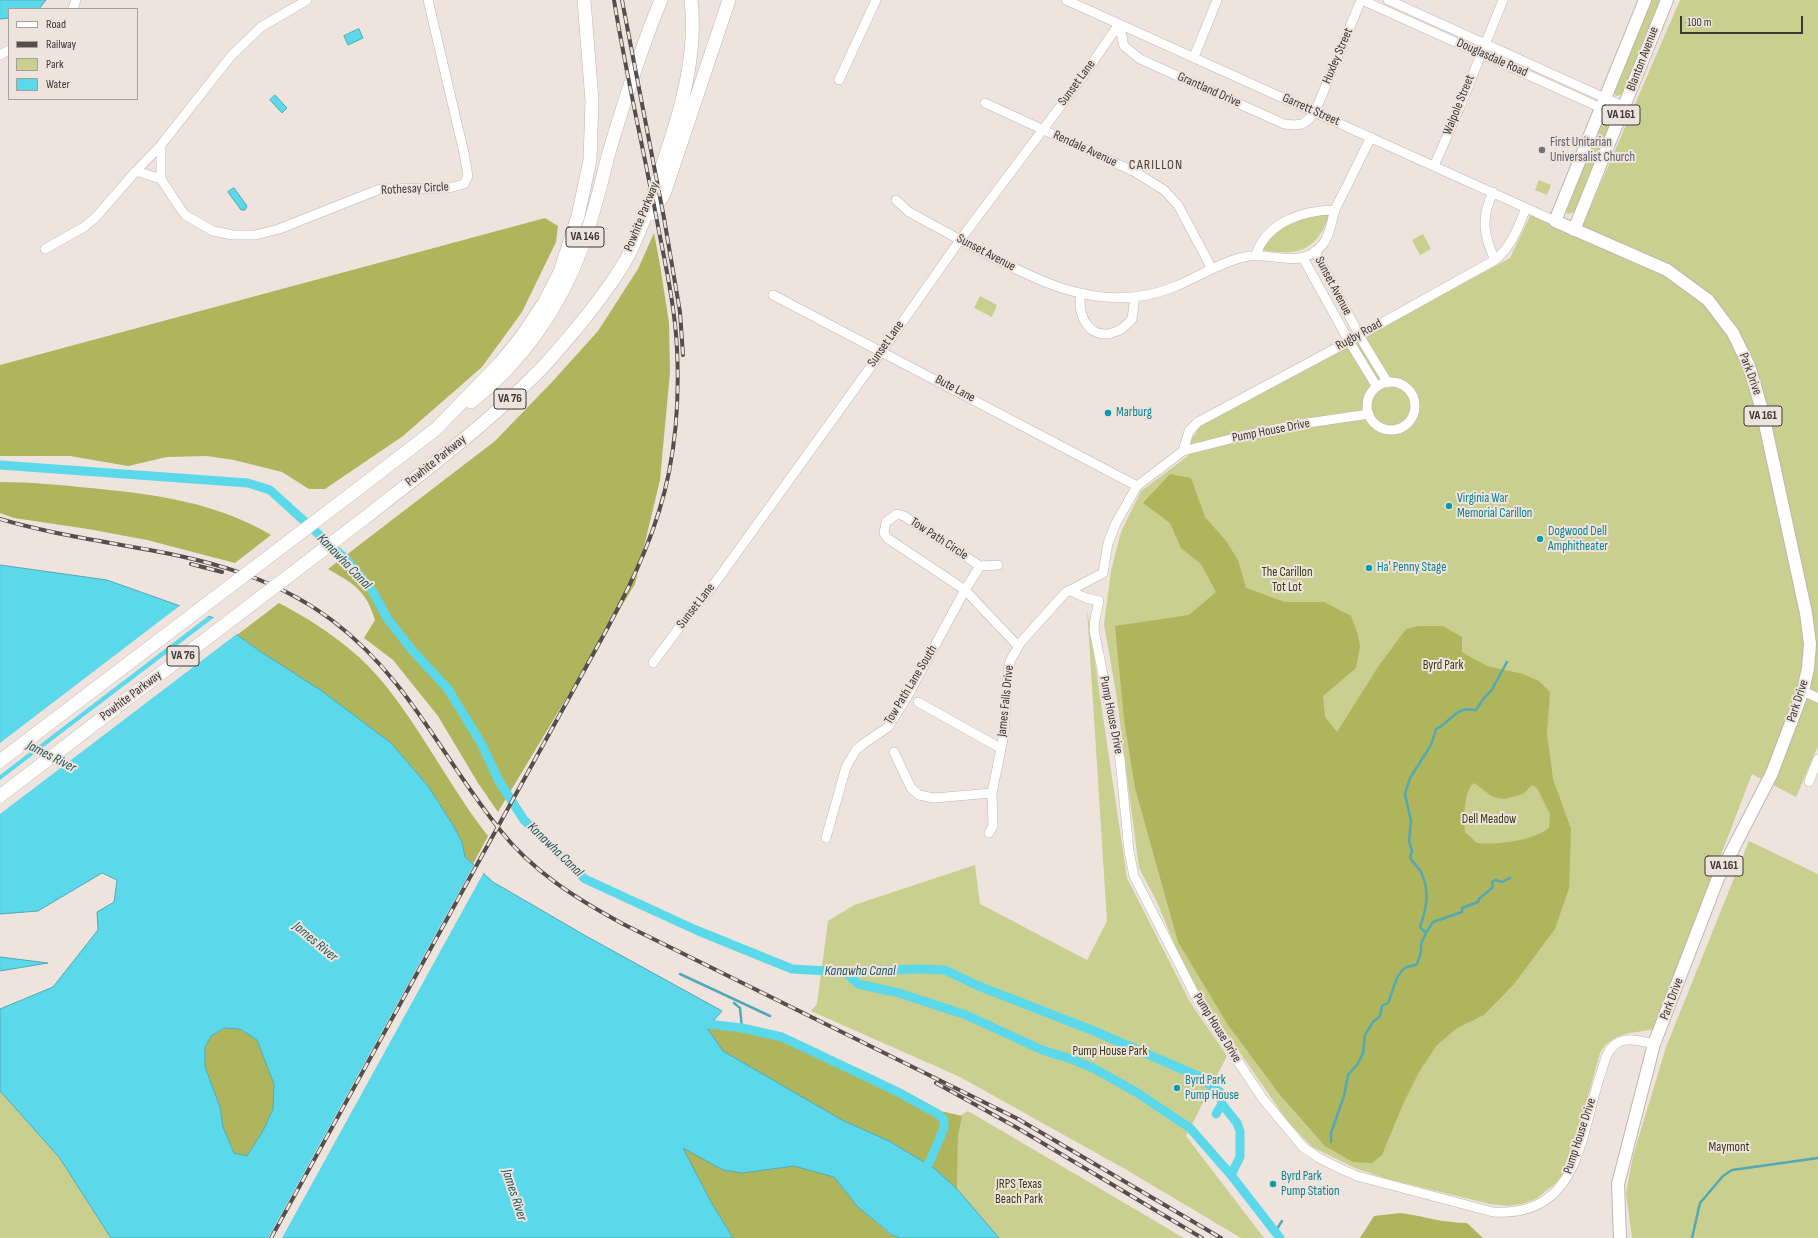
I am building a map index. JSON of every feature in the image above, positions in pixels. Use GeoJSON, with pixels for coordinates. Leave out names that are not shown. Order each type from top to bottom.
{"type":"FeatureCollection","features":[{"type":"Feature","properties":{"kind":"highway","name":"Powhite Parkway"},"geometry":{"type":"LineString","coordinates":[[0,762],[436,429],[500,363],[522,336],[544,303],[560,272],[585,190],[590,160],[592,101],[584,0]]}},
{"type":"Feature","properties":{"kind":"highway","name":"VA 146"},"geometry":{"type":"LineString","coordinates":[[436,429],[492,386],[511,366],[532,342],[568,279],[582,249],[615,134],[648,32],[661,0]]}},
{"type":"Feature","properties":{"kind":"highway","name":"Powhite Parkway"},"geometry":{"type":"LineString","coordinates":[[0,796],[366,517],[490,417],[534,376],[593,308],[627,256],[649,206],[676,122],[686,83],[692,42],[693,16],[691,0]]}},
{"type":"Feature","properties":{"kind":"highway"},"geometry":{"type":"LineString","coordinates":[[627,256],[664,194],[729,0]]}},
{"type":"Feature","properties":{"kind":"main road","name":"Blanton Avenue"},"geometry":{"type":"LineString","coordinates":[[1555,221],[1645,0]]}},
{"type":"Feature","properties":{"kind":"main road","name":"Blanton Avenue"},"geometry":{"type":"LineString","coordinates":[[1574,230],[1667,0]]}},
{"type":"Feature","properties":{"kind":"main road","name":"Park Drive"},"geometry":{"type":"LineString","coordinates":[[1555,221],[1667,270],[1708,300],[1733,333],[1750,366],[1762,410],[1806,613],[1810,644],[1808,668],[1803,691],[1772,773],[1718,878],[1654,1044],[1618,1184],[1620,1238]]}},
{"type":"Feature","properties":{"kind":"street"},"geometry":{"type":"LineString","coordinates":[[45,249],[84,227],[96,217],[136,171],[161,146],[231,56],[261,26],[306,0]]}},
{"type":"Feature","properties":{"kind":"street","name":"Rothesay Circle"},"geometry":{"type":"LineString","coordinates":[[161,146],[161,179],[167,191],[185,215],[213,231],[233,235],[255,235],[280,229],[380,189],[449,188],[464,184],[468,176],[464,153],[428,0]]}},
{"type":"Feature","properties":{"kind":"street"},"geometry":{"type":"LineString","coordinates":[[839,80],[876,0]]}},
{"type":"Feature","properties":{"kind":"street","name":"Garrett Street"},"geometry":{"type":"LineString","coordinates":[[1066,0],[1555,221]]}},
{"type":"Feature","properties":{"kind":"street"},"geometry":{"type":"LineString","coordinates":[[1194,57],[1216,0]]}},
{"type":"Feature","properties":{"kind":"street","name":"Douglasdale Road"},"geometry":{"type":"LineString","coordinates":[[1362,0],[1480,53],[1623,112]]}},
{"type":"Feature","properties":{"kind":"street","name":"Huxley Street"},"geometry":{"type":"LineString","coordinates":[[1315,112],[1362,0]]}},
{"type":"Feature","properties":{"kind":"street","name":"Douglasdale Road"},"geometry":{"type":"LineString","coordinates":[[1388,0],[1484,44],[1603,103]]}},
{"type":"Feature","properties":{"kind":"street","name":"Walpole Street"},"geometry":{"type":"LineString","coordinates":[[1434,166],[1459,109],[1480,53],[1503,0]]}},
{"type":"Feature","properties":{"kind":"street","name":"Grantland Drive"},"geometry":{"type":"LineString","coordinates":[[1119,24],[1124,46],[1131,54],[1227,99],[1284,124],[1294,126],[1302,124],[1315,112]]}},
{"type":"Feature","properties":{"kind":"street","name":"Sunset Lane"},"geometry":{"type":"LineString","coordinates":[[653,663],[687,617],[712,587],[960,240],[1044,129],[1119,24]]}},
{"type":"Feature","properties":{"kind":"street","name":"Rendale Avenue"},"geometry":{"type":"LineString","coordinates":[[985,103],[1135,172],[1164,190],[1178,205],[1212,269]]}},
{"type":"Feature","properties":{"kind":"street","name":"Sunset Avenue"},"geometry":{"type":"LineString","coordinates":[[896,200],[909,212],[1029,277],[1058,287],[1099,297],[1135,297],[1169,289],[1232,260],[1256,254],[1284,259],[1303,258],[1315,251],[1323,244],[1327,236],[1335,210],[1371,137]]}},
{"type":"Feature","properties":{"kind":"street"},"geometry":{"type":"LineString","coordinates":[[136,171],[161,179]]}},
{"type":"Feature","properties":{"kind":"street"},"geometry":{"type":"LineString","coordinates":[[1492,192],[1487,205],[1484,222],[1485,238],[1495,260]]}},
{"type":"Feature","properties":{"kind":"street","name":"Rugby Road"},"geometry":{"type":"LineString","coordinates":[[1183,451],[1189,432],[1198,422],[1495,260],[1503,254],[1513,240],[1526,208]]}},
{"type":"Feature","properties":{"kind":"street"},"geometry":{"type":"LineString","coordinates":[[1256,254],[1258,248],[1266,238],[1284,223],[1295,217],[1310,212],[1335,210]]}},
{"type":"Feature","properties":{"kind":"street","name":"Sunset Avenue"},"geometry":{"type":"LineString","coordinates":[[1315,251],[1360,335],[1388,383]]}},
{"type":"Feature","properties":{"kind":"street","name":"Sunset Avenue"},"geometry":{"type":"LineString","coordinates":[[1303,258],[1349,341],[1377,387]]}},
{"type":"Feature","properties":{"kind":"street"},"geometry":{"type":"LineString","coordinates":[[1081,293],[1079,301],[1080,311],[1088,328],[1099,332],[1110,333],[1118,331],[1132,319],[1135,297]]}},
{"type":"Feature","properties":{"kind":"street","name":"Bute Lane"},"geometry":{"type":"LineString","coordinates":[[772,295],[882,351],[1137,486]]}},
{"type":"Feature","properties":{"kind":"street"},"geometry":{"type":"LineString","coordinates":[[1388,383],[1400,384],[1411,393],[1415,407],[1410,420],[1398,429],[1384,429],[1378,426],[1369,414],[1369,398],[1377,387],[1388,383]]}},
{"type":"Feature","properties":{"kind":"street","name":"Pump House Drive"},"geometry":{"type":"LineString","coordinates":[[1103,573],[1108,543],[1116,523],[1137,486],[1183,451],[1250,434],[1301,424],[1369,414]]}},
{"type":"Feature","properties":{"kind":"street","name":"Tow Path Circle"},"geometry":{"type":"LineString","coordinates":[[897,514],[904,516],[980,566],[965,590],[887,538],[884,533],[886,522],[897,514]]}},
{"type":"Feature","properties":{"kind":"street"},"geometry":{"type":"LineString","coordinates":[[980,566],[998,565]]}},
{"type":"Feature","properties":{"kind":"street","name":"James Falls Drive"},"geometry":{"type":"LineString","coordinates":[[989,833],[993,826],[992,793],[1004,734],[1010,661],[1018,646],[1070,590],[1103,573]]}},
{"type":"Feature","properties":{"kind":"street"},"geometry":{"type":"LineString","coordinates":[[965,590],[1018,646]]}},
{"type":"Feature","properties":{"kind":"street","name":"Tow Path Lane South"},"geometry":{"type":"LineString","coordinates":[[826,838],[846,767],[851,757],[863,744],[888,727],[907,697],[965,590]]}},
{"type":"Feature","properties":{"kind":"street","name":"Pump House Drive"},"geometry":{"type":"LineString","coordinates":[[1070,590],[1086,598],[1099,602],[1094,619],[1094,630],[1120,759],[1129,851],[1134,876],[1199,1003],[1263,1099],[1303,1147],[1319,1158],[1357,1176],[1493,1212],[1505,1213],[1523,1210],[1540,1204],[1548,1199],[1556,1192],[1570,1173],[1580,1147],[1598,1079],[1608,1052],[1613,1046],[1626,1040],[1654,1044]]}},
{"type":"Feature","properties":{"kind":"street"},"geometry":{"type":"LineString","coordinates":[[1803,691],[1818,698]]}},
{"type":"Feature","properties":{"kind":"street"},"geometry":{"type":"LineString","coordinates":[[918,702],[1000,748]]}},
{"type":"Feature","properties":{"kind":"street"},"geometry":{"type":"LineString","coordinates":[[894,752],[911,788],[919,795],[934,798],[992,793]]}},
{"type":"Feature","properties":{"kind":"street"},"geometry":{"type":"LineString","coordinates":[[1809,782],[1818,759]]}},
{"type":"Feature","properties":{"kind":"green space"},"geometry":{"type":"Polygon","coordinates":[[[1649,0],[1663,0],[1624,94],[1616,96],[1614,92],[1649,0]]]}},
{"type":"Feature","properties":{"kind":"green space","name":"Byrd Park"},"geometry":{"type":"Polygon","coordinates":[[[1680,0],[1818,0],[1818,746],[1796,797],[1752,774],[1654,1029],[1617,1037],[1605,1046],[1600,1053],[1571,1157],[1563,1174],[1556,1183],[1536,1199],[1522,1204],[1507,1206],[1490,1204],[1387,1179],[1355,1168],[1312,1147],[1288,1122],[1202,998],[1176,948],[1157,902],[1139,868],[1116,693],[1104,624],[1111,571],[1121,532],[1141,491],[1188,456],[1191,440],[1200,426],[1510,258],[1531,214],[1579,234],[1680,0]]]}},
{"type":"Feature","properties":{"kind":"green space"},"geometry":{"type":"Polygon","coordinates":[[[1607,115],[1612,120],[1575,212],[1568,214],[1565,210],[1603,116],[1607,115]]]}},
{"type":"Feature","properties":{"kind":"green space"},"geometry":{"type":"Polygon","coordinates":[[[1539,180],[1551,185],[1547,195],[1535,190],[1539,180]]]}},
{"type":"Feature","properties":{"kind":"green space"},"geometry":{"type":"Polygon","coordinates":[[[1330,213],[1319,236],[1304,248],[1286,252],[1261,250],[1275,232],[1298,218],[1330,213]]]}},
{"type":"Feature","properties":{"kind":"green space"},"geometry":{"type":"Polygon","coordinates":[[[545,218],[558,226],[556,242],[522,312],[482,367],[403,436],[325,489],[309,489],[282,472],[234,460],[207,456],[167,457],[128,466],[70,456],[0,456],[0,365],[545,218]]]}},
{"type":"Feature","properties":{"kind":"green space"},"geometry":{"type":"Polygon","coordinates":[[[654,233],[669,323],[670,372],[660,480],[635,584],[498,812],[478,783],[438,716],[393,660],[364,638],[375,620],[368,601],[352,584],[328,569],[495,441],[552,382],[598,331],[638,269],[654,233]]]}},
{"type":"Feature","properties":{"kind":"green space"},"geometry":{"type":"Polygon","coordinates":[[[1423,234],[1431,249],[1420,255],[1412,240],[1423,234]]]}},
{"type":"Feature","properties":{"kind":"green space"},"geometry":{"type":"Polygon","coordinates":[[[980,296],[997,305],[992,317],[974,308],[980,296]]]}},
{"type":"Feature","properties":{"kind":"green space"},"geometry":{"type":"Polygon","coordinates":[[[1170,474],[1191,478],[1205,517],[1226,541],[1238,560],[1246,588],[1285,602],[1324,602],[1351,616],[1358,635],[1360,647],[1356,668],[1323,696],[1325,717],[1337,732],[1378,667],[1406,629],[1419,626],[1443,626],[1462,637],[1462,652],[1487,666],[1523,674],[1539,681],[1550,692],[1547,734],[1553,779],[1571,829],[1569,888],[1555,929],[1514,984],[1484,1015],[1457,1028],[1437,1045],[1419,1072],[1403,1104],[1382,1155],[1372,1163],[1353,1162],[1325,1146],[1280,1095],[1228,1025],[1178,942],[1135,788],[1124,719],[1115,626],[1189,615],[1216,592],[1201,564],[1181,548],[1170,523],[1143,503],[1170,474]],[[1474,783],[1468,792],[1465,806],[1465,832],[1477,843],[1505,843],[1534,836],[1549,828],[1550,814],[1537,788],[1532,785],[1523,794],[1504,799],[1493,797],[1474,783]]]}},
{"type":"Feature","properties":{"kind":"green space"},"geometry":{"type":"Polygon","coordinates":[[[0,482],[34,483],[114,490],[184,501],[228,515],[271,535],[235,563],[147,540],[88,529],[14,518],[0,513],[0,482]]]}},
{"type":"Feature","properties":{"kind":"green space"},"geometry":{"type":"Polygon","coordinates":[[[279,603],[321,627],[346,646],[370,668],[395,698],[460,797],[488,836],[473,864],[465,857],[462,842],[428,786],[391,743],[237,635],[279,603]]]}},
{"type":"Feature","properties":{"kind":"green space","name":"Pump House Park"},"geometry":{"type":"Polygon","coordinates":[[[1087,609],[1127,878],[1190,1002],[1227,1056],[1186,1136],[1264,1238],[1241,1238],[1125,1169],[960,1077],[811,1011],[817,1004],[828,921],[854,905],[975,865],[980,904],[1087,960],[1107,921],[1087,609]]]}},
{"type":"Feature","properties":{"kind":"green space","name":"Maymont"},"geometry":{"type":"Polygon","coordinates":[[[1749,841],[1818,874],[1818,1238],[1632,1238],[1626,1193],[1633,1156],[1666,1047],[1749,841]]]}},
{"type":"Feature","properties":{"kind":"green space"},"geometry":{"type":"Polygon","coordinates":[[[691,1021],[753,1029],[786,1038],[883,1084],[928,1108],[962,1116],[958,1135],[957,1189],[933,1181],[735,1067],[691,1021]]]}},
{"type":"Feature","properties":{"kind":"green space"},"geometry":{"type":"Polygon","coordinates":[[[225,1028],[240,1029],[257,1040],[274,1084],[273,1109],[263,1131],[247,1156],[234,1153],[223,1127],[220,1107],[205,1067],[205,1047],[211,1036],[225,1028]]]}},
{"type":"Feature","properties":{"kind":"green space"},"geometry":{"type":"Polygon","coordinates":[[[0,1091],[59,1157],[111,1238],[0,1238],[0,1091]]]}},
{"type":"Feature","properties":{"kind":"green space","name":"JRPS Texas Beach Park"},"geometry":{"type":"Polygon","coordinates":[[[968,1111],[1184,1238],[998,1238],[957,1189],[958,1117],[968,1111]]]}},
{"type":"Feature","properties":{"kind":"green space"},"geometry":{"type":"Polygon","coordinates":[[[682,1147],[723,1170],[742,1173],[794,1166],[834,1177],[858,1207],[891,1235],[900,1238],[733,1238],[711,1202],[682,1147]]]}},
{"type":"Feature","properties":{"kind":"green space"},"geometry":{"type":"Polygon","coordinates":[[[1400,1213],[1442,1221],[1467,1223],[1483,1238],[1360,1238],[1374,1216],[1400,1213]]]}},
{"type":"Feature","properties":{"kind":"water"},"geometry":{"type":"Polygon","coordinates":[[[0,0],[46,0],[40,8],[8,8],[8,18],[0,19],[0,0]]]}},
{"type":"Feature","properties":{"kind":"water"},"geometry":{"type":"Polygon","coordinates":[[[359,29],[363,38],[348,45],[344,36],[359,29]]]}},
{"type":"Feature","properties":{"kind":"water"},"geometry":{"type":"Polygon","coordinates":[[[275,95],[287,108],[282,113],[270,100],[275,95]]]}},
{"type":"Feature","properties":{"kind":"water"},"geometry":{"type":"Polygon","coordinates":[[[234,188],[247,206],[245,210],[241,210],[228,192],[234,188]]]}},
{"type":"Feature","properties":{"kind":"water","name":"James River"},"geometry":{"type":"Polygon","coordinates":[[[0,565],[107,580],[214,618],[258,650],[322,691],[391,743],[428,786],[462,842],[465,857],[493,882],[586,936],[722,1011],[707,1028],[723,1051],[842,1120],[889,1141],[934,1168],[957,1189],[999,1238],[900,1238],[892,1235],[858,1207],[834,1177],[794,1166],[742,1173],[723,1170],[683,1148],[711,1202],[733,1238],[111,1238],[59,1157],[0,1091],[0,1009],[53,987],[98,930],[97,912],[114,902],[117,880],[102,873],[38,911],[0,914],[0,565]],[[225,1028],[211,1036],[205,1047],[205,1067],[220,1107],[223,1127],[234,1153],[247,1156],[263,1131],[273,1109],[274,1084],[257,1040],[240,1029],[225,1028]]]}},
{"type":"Feature","properties":{"kind":"water"},"geometry":{"type":"Polygon","coordinates":[[[0,957],[48,963],[0,971],[0,957]]]}},
{"type":"Feature","properties":{"kind":"pier"},"geometry":{"type":"Polygon","coordinates":[[[182,604],[211,614],[0,775],[0,743],[182,604]]]}},
{"type":"Feature","properties":{"kind":"pier"},"geometry":{"type":"Polygon","coordinates":[[[216,616],[238,633],[0,814],[0,780],[216,616]]]}},
{"type":"Feature","properties":{"kind":"pier"},"geometry":{"type":"Polygon","coordinates":[[[475,863],[484,872],[282,1238],[268,1238],[475,863]]]}},
{"type":"Feature","properties":{"kind":"waterway","name":"Kanawha Canal"},"geometry":{"type":"LineString","coordinates":[[0,465],[248,483],[270,490],[347,560],[373,592],[387,618],[412,650],[448,689],[481,743],[499,781],[524,820],[585,879],[696,930],[792,969],[845,972],[916,969],[945,970],[976,985],[1094,1031],[1198,1076],[1220,1092],[1222,1104],[1237,1123],[1240,1131],[1240,1157],[1231,1175],[1280,1238]]}},
{"type":"Feature","properties":{"kind":"waterway"},"geometry":{"type":"LineString","coordinates":[[1331,1142],[1331,1133],[1344,1096],[1348,1075],[1357,1065],[1363,1053],[1365,1035],[1373,1022],[1380,1016],[1382,1006],[1388,1003],[1399,975],[1406,967],[1417,964],[1421,952],[1421,944],[1426,933],[1420,927],[1426,906],[1426,886],[1421,872],[1410,857],[1412,851],[1409,841],[1411,821],[1405,794],[1410,778],[1431,745],[1436,729],[1459,712],[1465,710],[1476,710],[1491,691],[1507,662]]}},
{"type":"Feature","properties":{"kind":"waterway"},"geometry":{"type":"LineString","coordinates":[[1426,933],[1433,922],[1462,912],[1462,908],[1478,902],[1479,899],[1493,887],[1492,882],[1495,880],[1502,882],[1510,878]]}},
{"type":"Feature","properties":{"kind":"waterway"},"geometry":{"type":"LineString","coordinates":[[845,972],[858,984],[899,993],[966,1015],[1042,1050],[1093,1068],[1136,1092],[1190,1128],[1231,1175]]}},
{"type":"Feature","properties":{"kind":"waterway"},"geometry":{"type":"LineString","coordinates":[[680,974],[770,1016]]}},
{"type":"Feature","properties":{"kind":"waterway"},"geometry":{"type":"LineString","coordinates":[[734,1003],[740,1008],[742,1028]]}},
{"type":"Feature","properties":{"kind":"waterway"},"geometry":{"type":"LineString","coordinates":[[699,1023],[742,1028],[782,1037],[896,1091],[938,1114],[944,1120],[944,1128],[924,1175]]}},
{"type":"Feature","properties":{"kind":"waterway","name":"Kanawha Canal"},"geometry":{"type":"LineString","coordinates":[[1216,1114],[1222,1104]]}},
{"type":"Feature","properties":{"kind":"waterway"},"geometry":{"type":"LineString","coordinates":[[1692,1238],[1700,1203],[1723,1176],[1732,1170],[1818,1158]]}},
{"type":"Feature","properties":{"kind":"waterway"},"geometry":{"type":"LineString","coordinates":[[1275,1232],[1282,1221]]}},
{"type":"Feature","properties":{"kind":"railway"},"geometry":{"type":"LineString","coordinates":[[271,1238],[607,629],[644,553],[652,533],[664,493],[672,457],[677,411],[678,364],[676,333],[672,301],[652,193],[614,0]]}},
{"type":"Feature","properties":{"kind":"railway"},"geometry":{"type":"LineString","coordinates":[[622,0],[664,218],[680,312],[683,355]]}},
{"type":"Feature","properties":{"kind":"railway"},"geometry":{"type":"LineString","coordinates":[[0,519],[43,530],[171,554],[213,564],[254,578],[294,596],[333,621],[360,644],[383,668],[423,720],[479,803],[513,845],[541,872],[589,905],[623,924],[1018,1119],[1221,1238]]}},
{"type":"Feature","properties":{"kind":"railway"},"geometry":{"type":"LineString","coordinates":[[191,564],[222,572]]}},
{"type":"Feature","properties":{"kind":"railway"},"geometry":{"type":"LineString","coordinates":[[936,1083],[1014,1126],[1202,1238]]}},
{"type":"Feature","properties":{"kind":"place","name":"First Unitarian Universalist Church"},"geometry":{"type":"Point","coordinates":[1542,150]}},
{"type":"Feature","properties":{"kind":"place","name":"Marburg"},"geometry":{"type":"Point","coordinates":[1108,413]}},
{"type":"Feature","properties":{"kind":"place","name":"Virginia War Memorial Carillon"},"geometry":{"type":"Point","coordinates":[1449,506]}},
{"type":"Feature","properties":{"kind":"place","name":"Dogwood Dell Amphitheater"},"geometry":{"type":"Point","coordinates":[1540,539]}},
{"type":"Feature","properties":{"kind":"place","name":"Ha' Penny Stage"},"geometry":{"type":"Point","coordinates":[1369,568]}},
{"type":"Feature","properties":{"kind":"place","name":"Byrd Park Pump House"},"geometry":{"type":"Point","coordinates":[1177,1088]}},
{"type":"Feature","properties":{"kind":"place","name":"Byrd Park Pump Station"},"geometry":{"type":"Point","coordinates":[1273,1184]}},
{"type":"Feature","properties":{"kind":"district","name":"CARILLON"},"geometry":{"type":"Point","coordinates":[1156,165]}},
{"type":"Feature","properties":{"kind":"park label","name":"The Carillon Tot Lot"},"geometry":{"type":"Point","coordinates":[1287,580]}},
{"type":"Feature","properties":{"kind":"park label","name":"Dell Meadow"},"geometry":{"type":"Point","coordinates":[1489,820]}}]}
